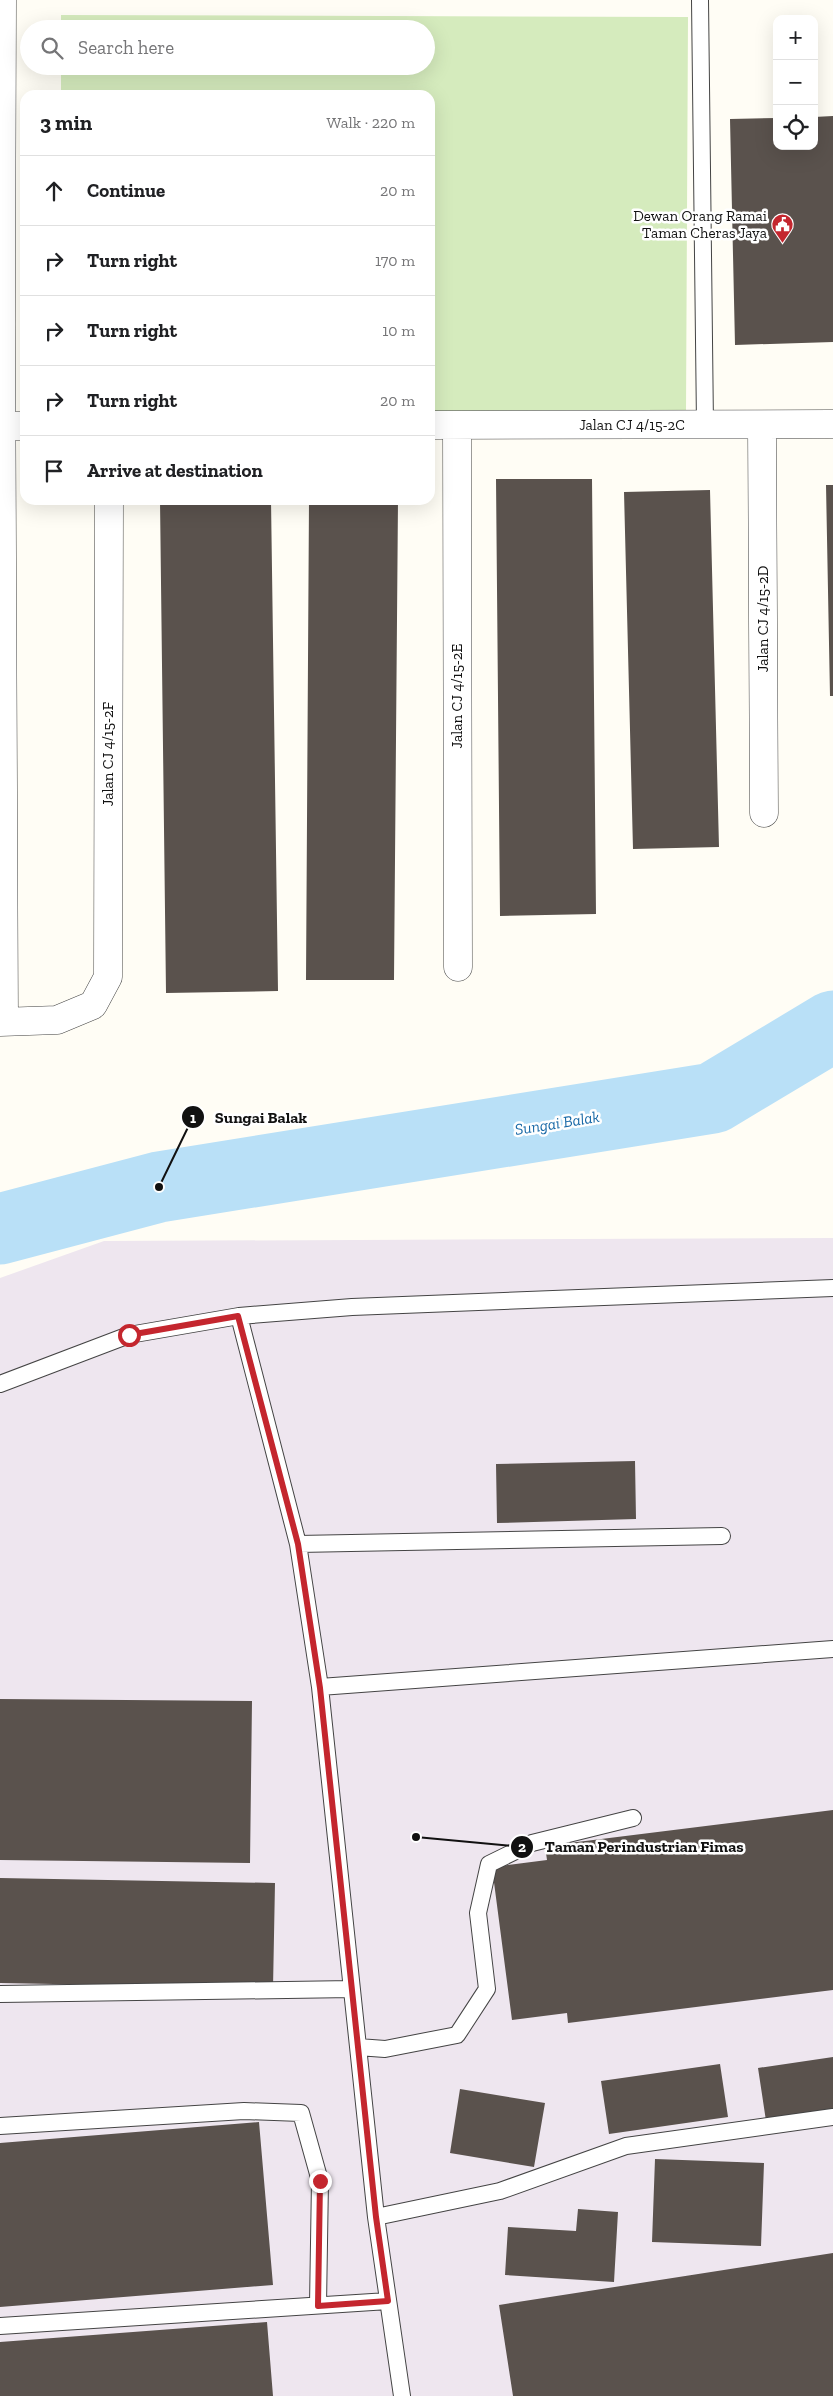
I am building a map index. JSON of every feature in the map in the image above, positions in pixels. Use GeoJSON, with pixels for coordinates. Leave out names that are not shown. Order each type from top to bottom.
{"type":"FeatureCollection","features":[{"type":"Feature","properties":{"kind":"street"},"geometry":{"type":"LineString","coordinates":[[2,0],[0,324],[14,426],[1,498],[2,1022]]}},
{"type":"Feature","properties":{"kind":"street","name":"Jalan CJ 4/15-2C"},"geometry":{"type":"LineString","coordinates":[[443,425],[833,424]]}},
{"type":"Feature","properties":{"kind":"street","name":"Jalan CJ 4/15-2E"},"geometry":{"type":"LineString","coordinates":[[443,425],[458,967]]}},
{"type":"Feature","properties":{"kind":"street","name":"Jalan CJ 4/15-2D"},"geometry":{"type":"LineString","coordinates":[[762,425],[764,813]]}},
{"type":"Feature","properties":{"kind":"street","name":"Jalan CJ 4/15-2F"},"geometry":{"type":"LineString","coordinates":[[2,1022],[56,1020],[93,1005],[108,977],[109,505]]}},
{"type":"Feature","properties":{"kind":"lane"},"geometry":{"type":"LineString","coordinates":[[700,0],[705,425]]}},
{"type":"Feature","properties":{"kind":"lane"},"geometry":{"type":"LineString","coordinates":[[0,1384],[129,1335],[238,1316],[352,1307],[833,1288]]}},
{"type":"Feature","properties":{"kind":"lane"},"geometry":{"type":"LineString","coordinates":[[238,1316],[298,1544],[320,1688],[376,2217],[402,2396]]}},
{"type":"Feature","properties":{"kind":"lane"},"geometry":{"type":"LineString","coordinates":[[298,1544],[722,1536]]}},
{"type":"Feature","properties":{"kind":"lane"},"geometry":{"type":"LineString","coordinates":[[320,1688],[833,1649]]}},
{"type":"Feature","properties":{"kind":"lane"},"geometry":{"type":"LineString","coordinates":[[358,2047],[385,2049],[457,2034],[487,1989],[478,1913],[489,1864],[532,1843],[633,1818]]}},
{"type":"Feature","properties":{"kind":"lane"},"geometry":{"type":"LineString","coordinates":[[0,1994],[352,1989]]}},
{"type":"Feature","properties":{"kind":"lane"},"geometry":{"type":"LineString","coordinates":[[0,2126],[244,2111],[301,2113],[320,2181],[318,2306]]}},
{"type":"Feature","properties":{"kind":"lane"},"geometry":{"type":"LineString","coordinates":[[376,2217],[500,2191],[626,2146],[833,2116]]}},
{"type":"Feature","properties":{"kind":"lane"},"geometry":{"type":"LineString","coordinates":[[0,2326],[388,2301]]}},
{"type":"Feature","properties":{"kind":"shaded area"},"geometry":{"type":"Polygon","coordinates":[[[833,1238],[833,2396],[0,2396],[0,1278],[104,1241],[833,1238]]]}},
{"type":"Feature","properties":{"kind":"green space"},"geometry":{"type":"Polygon","coordinates":[[[61,15],[688,17],[686,412],[435,412],[435,90],[61,90],[61,75],[435,75],[435,20],[61,20],[61,15]]]}},
{"type":"Feature","properties":{"kind":"building","name":"Dewan Orang Ramai Taman Cheras Jaya"},"geometry":{"type":"Polygon","coordinates":[[[833,116],[833,342],[735,345],[730,119],[773,118],[773,150],[818,150],[818,117],[833,116]]]}},
{"type":"Feature","properties":{"kind":"building"},"geometry":{"type":"Polygon","coordinates":[[[496,479],[592,479],[596,914],[500,916],[496,479]]]}},
{"type":"Feature","properties":{"kind":"building"},"geometry":{"type":"Polygon","coordinates":[[[826,485],[833,485],[833,696],[830,696],[826,485]]]}},
{"type":"Feature","properties":{"kind":"building"},"geometry":{"type":"Polygon","coordinates":[[[710,490],[719,847],[633,849],[624,492],[710,490]]]}},
{"type":"Feature","properties":{"kind":"building"},"geometry":{"type":"Polygon","coordinates":[[[160,505],[271,505],[278,991],[166,993],[160,505]]]}},
{"type":"Feature","properties":{"kind":"building"},"geometry":{"type":"Polygon","coordinates":[[[309,505],[398,505],[394,980],[306,980],[309,505]]]}},
{"type":"Feature","properties":{"kind":"building"},"geometry":{"type":"Polygon","coordinates":[[[635,1461],[636,1519],[497,1523],[496,1464],[635,1461]]]}},
{"type":"Feature","properties":{"kind":"building"},"geometry":{"type":"Polygon","coordinates":[[[0,1699],[252,1701],[250,1863],[0,1860],[0,1699]]]}},
{"type":"Feature","properties":{"kind":"building"},"geometry":{"type":"Polygon","coordinates":[[[833,1810],[833,1990],[568,2023],[567,2013],[512,2020],[492,1867],[547,1860],[545,1846],[833,1810]]]}},
{"type":"Feature","properties":{"kind":"building"},"geometry":{"type":"Polygon","coordinates":[[[0,1878],[275,1883],[273,1988],[0,1983],[0,1878]]]}},
{"type":"Feature","properties":{"kind":"building"},"geometry":{"type":"Polygon","coordinates":[[[833,2057],[833,2124],[768,2134],[758,2068],[833,2057]]]}},
{"type":"Feature","properties":{"kind":"building"},"geometry":{"type":"Polygon","coordinates":[[[720,2064],[728,2117],[609,2134],[601,2081],[720,2064]]]}},
{"type":"Feature","properties":{"kind":"building"},"geometry":{"type":"Polygon","coordinates":[[[460,2089],[545,2103],[534,2167],[450,2153],[460,2089]]]}},
{"type":"Feature","properties":{"kind":"building"},"geometry":{"type":"Polygon","coordinates":[[[259,2122],[273,2285],[0,2307],[0,2143],[259,2122]]]}},
{"type":"Feature","properties":{"kind":"building"},"geometry":{"type":"Polygon","coordinates":[[[655,2159],[764,2163],[761,2246],[652,2242],[655,2159]]]}},
{"type":"Feature","properties":{"kind":"building"},"geometry":{"type":"Polygon","coordinates":[[[578,2209],[618,2212],[614,2282],[505,2275],[508,2227],[576,2231],[578,2209]]]}},
{"type":"Feature","properties":{"kind":"building"},"geometry":{"type":"Polygon","coordinates":[[[833,2253],[833,2396],[513,2396],[499,2305],[833,2253]]]}},
{"type":"Feature","properties":{"kind":"building"},"geometry":{"type":"Polygon","coordinates":[[[267,2322],[273,2396],[0,2396],[0,2342],[267,2322]]]}},
{"type":"Feature","properties":{"kind":"waterway","name":"Sungai Balak"},"geometry":{"type":"LineString","coordinates":[[0,1229],[159,1187],[713,1098],[833,1026]]}},
{"type":"Feature","properties":{"kind":"place","name":"Dewan Orang Ramai Taman Cheras Jaya"},"geometry":{"type":"Point","coordinates":[783,244]}},
{"type":"Feature","properties":{"kind":"place","name":"Sungai Balak"},"geometry":{"type":"Point","coordinates":[159,1187]}},
{"type":"Feature","properties":{"kind":"place","name":"Taman Perindustrian Fimas"},"geometry":{"type":"Point","coordinates":[416,1837]}},
{"type":"Feature","properties":{"kind":"route"},"geometry":{"type":"LineString","coordinates":[[129,1335],[238,1316],[298,1544],[320,1688],[376,2217],[388,2301],[318,2306],[320,2181]]}}]}
